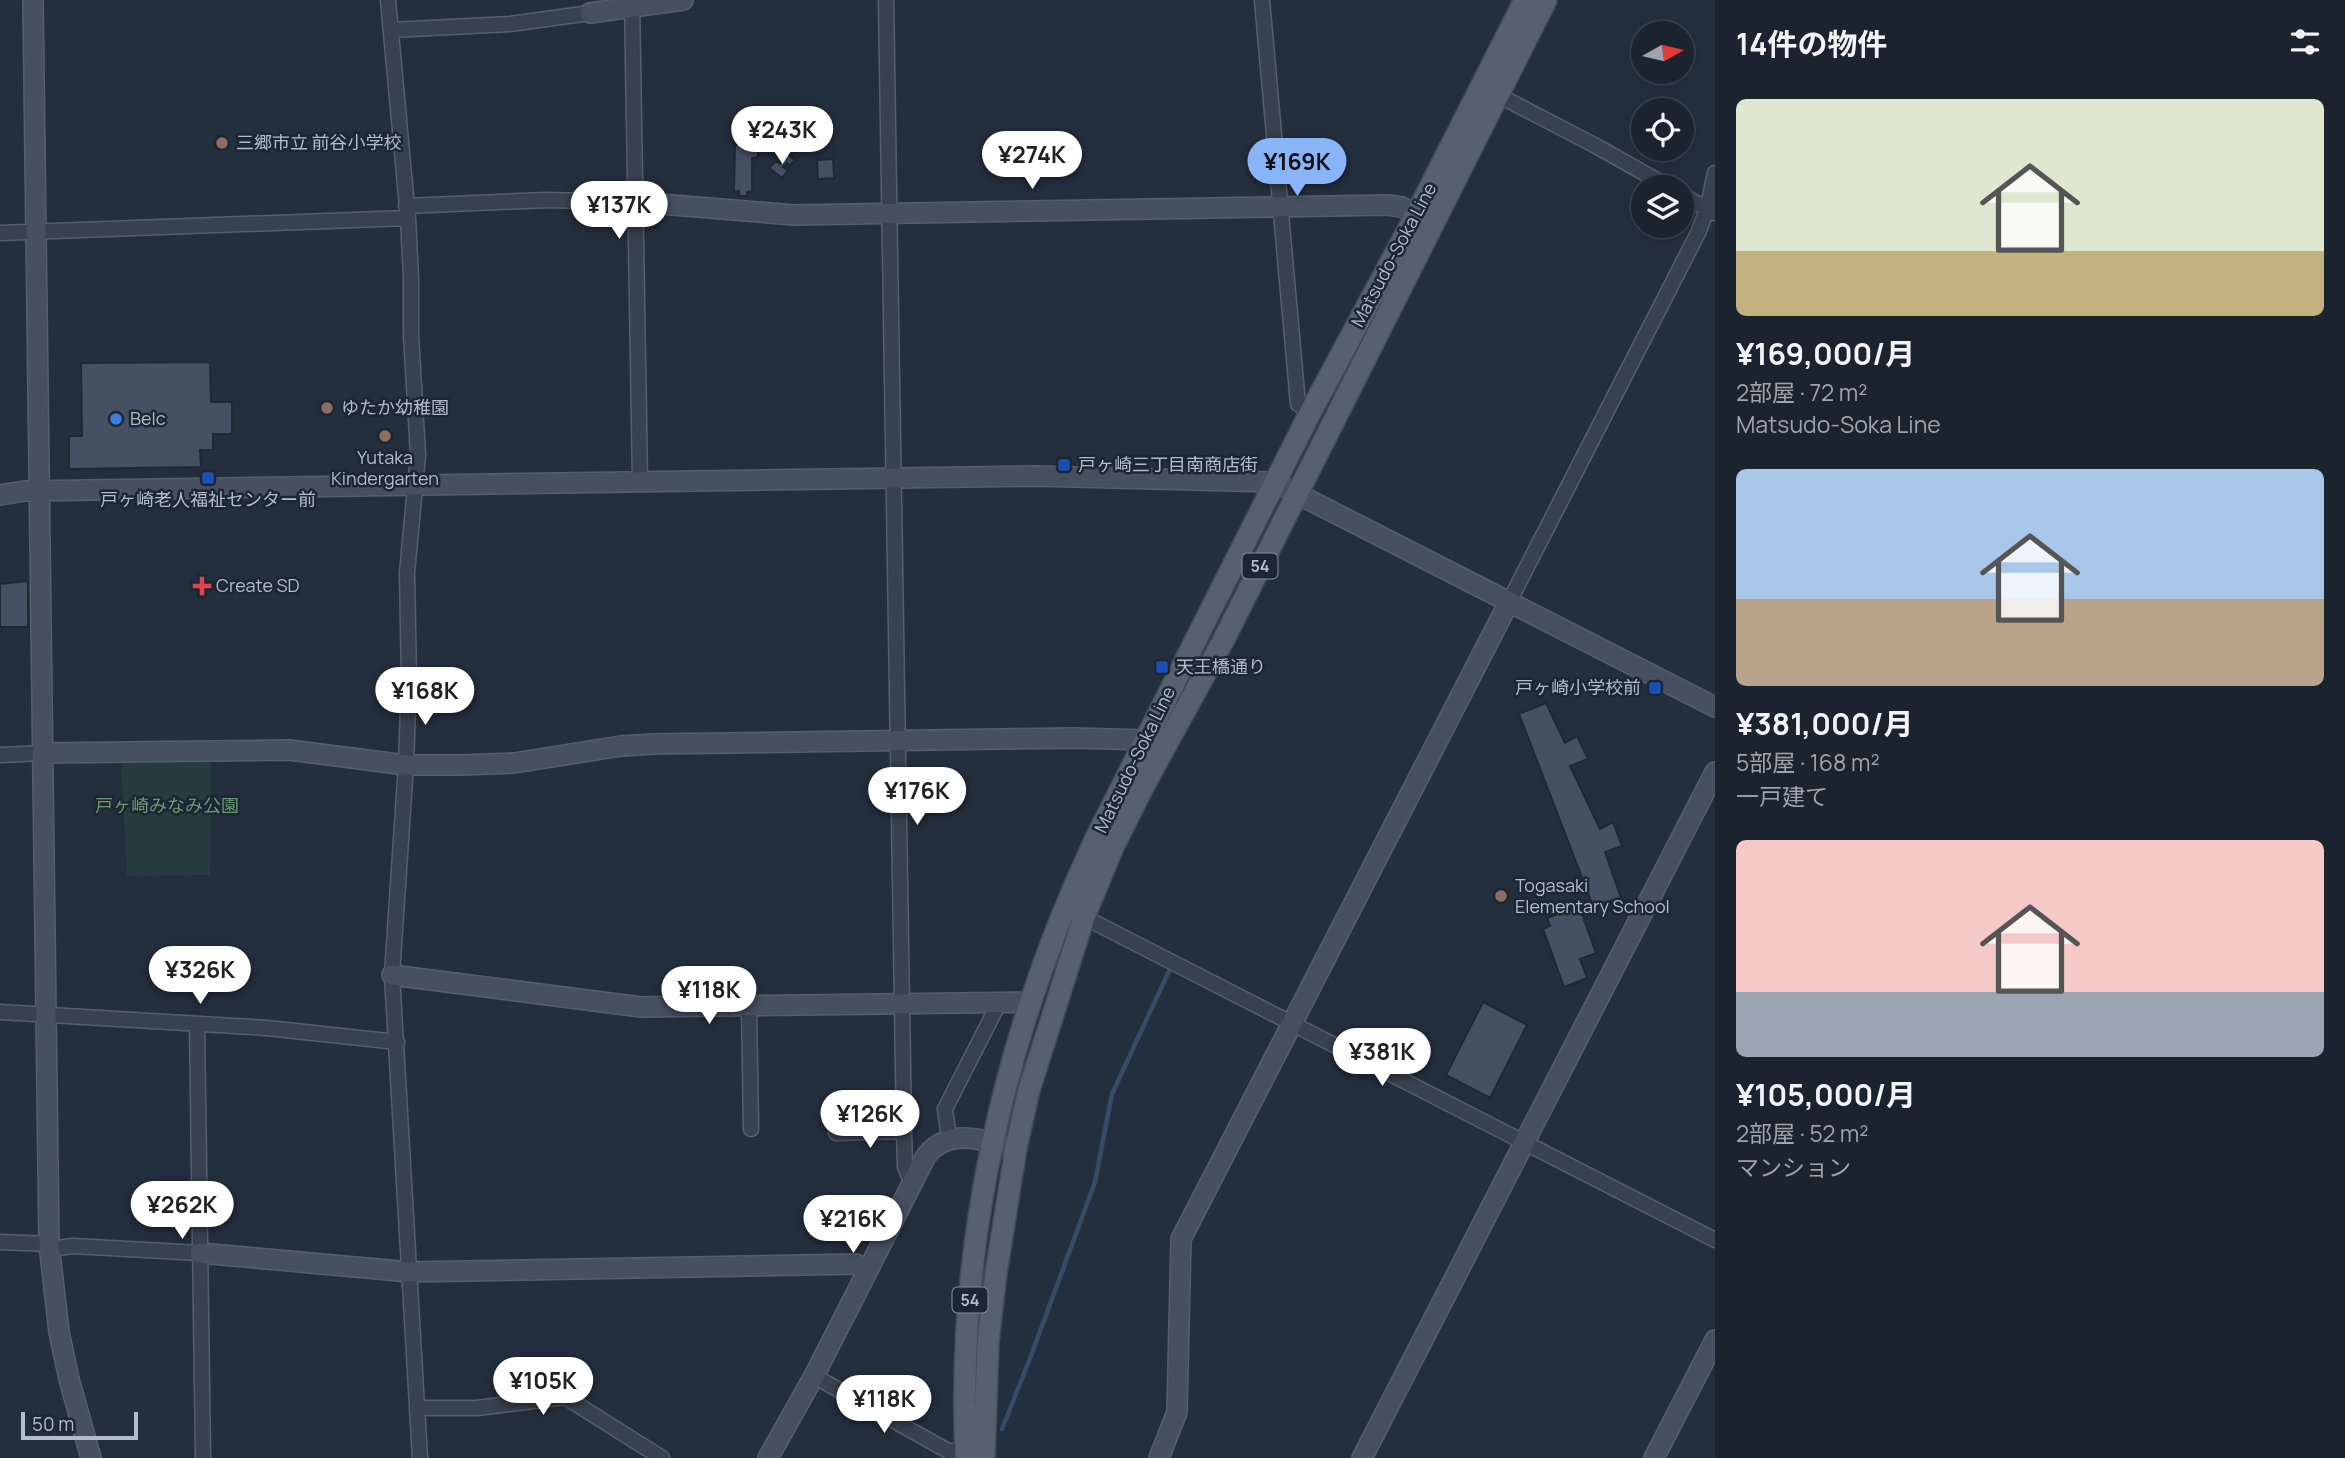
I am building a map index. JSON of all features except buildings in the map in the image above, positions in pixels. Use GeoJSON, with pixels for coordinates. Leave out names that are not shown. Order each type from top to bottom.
{"type":"FeatureCollection","features":[{"type":"Feature","properties":{"kind":"main road","name":"Matsudo-Soka Line"},"geometry":{"type":"LineString","coordinates":[[972,1456],[966,1358],[972,1273],[991,1143],[1008,1072],[1065,906],[1145,740],[1311,411],[1416,215],[1525,0]]}},
{"type":"Feature","properties":{"kind":"main road","name":"Matsudo-Soka Line"},"geometry":{"type":"LineString","coordinates":[[972,1456],[996,1273],[1016,1148],[1029,1090],[1084,916],[1143,786],[1223,641],[1546,0]]}},
{"type":"Feature","properties":{"kind":"street"},"geometry":{"type":"LineString","coordinates":[[33,0],[49,1246],[59,1332],[81,1428],[91,1458]]}},
{"type":"Feature","properties":{"kind":"street"},"geometry":{"type":"LineString","coordinates":[[388,0],[407,212],[418,456],[407,573],[409,679],[406,765],[392,975],[420,1458]]}},
{"type":"Feature","properties":{"kind":"street"},"geometry":{"type":"LineString","coordinates":[[391,30],[460,28],[590,13],[632,4],[683,0]]}},
{"type":"Feature","properties":{"kind":"street"},"geometry":{"type":"LineString","coordinates":[[886,0],[904,1131],[905,1167],[912,1183]]}},
{"type":"Feature","properties":{"kind":"street"},"geometry":{"type":"LineString","coordinates":[[1262,0],[1298,404],[1311,411]]}},
{"type":"Feature","properties":{"kind":"street"},"geometry":{"type":"LineString","coordinates":[[632,4],[640,482]]}},
{"type":"Feature","properties":{"kind":"street"},"geometry":{"type":"LineString","coordinates":[[1498,95],[1648,175]]}},
{"type":"Feature","properties":{"kind":"street"},"geometry":{"type":"LineString","coordinates":[[1159,1458],[1177,1412],[1181,1239],[1711,211],[1715,173]]}},
{"type":"Feature","properties":{"kind":"street"},"geometry":{"type":"LineString","coordinates":[[0,233],[407,212],[546,200],[635,202],[794,215],[1280,209],[1388,205],[1402,207],[1416,215]]}},
{"type":"Feature","properties":{"kind":"street"},"geometry":{"type":"LineString","coordinates":[[1694,202],[1711,211]]}},
{"type":"Feature","properties":{"kind":"street"},"geometry":{"type":"LineString","coordinates":[[0,495],[40,491],[1035,475],[1275,482],[1715,707]]}},
{"type":"Feature","properties":{"kind":"street"},"geometry":{"type":"LineString","coordinates":[[0,755],[289,750],[406,765],[514,763],[645,744],[1101,738],[1145,740]]}},
{"type":"Feature","properties":{"kind":"street"},"geometry":{"type":"LineString","coordinates":[[1362,1458],[1715,772]]}},
{"type":"Feature","properties":{"kind":"street"},"geometry":{"type":"LineString","coordinates":[[1065,906],[1715,1240]]}},
{"type":"Feature","properties":{"kind":"street"},"geometry":{"type":"LineString","coordinates":[[392,975],[641,1007],[1030,1002]]}},
{"type":"Feature","properties":{"kind":"street"},"geometry":{"type":"LineString","coordinates":[[949,1138],[945,1109],[1000,1001]]}},
{"type":"Feature","properties":{"kind":"street"},"geometry":{"type":"LineString","coordinates":[[749,1006],[751,1129]]}},
{"type":"Feature","properties":{"kind":"street"},"geometry":{"type":"LineString","coordinates":[[0,1012],[267,1028],[397,1042]]}},
{"type":"Feature","properties":{"kind":"street"},"geometry":{"type":"LineString","coordinates":[[197,1024],[203,1458]]}},
{"type":"Feature","properties":{"kind":"street"},"geometry":{"type":"LineString","coordinates":[[836,1133],[904,1131]]}},
{"type":"Feature","properties":{"kind":"street"},"geometry":{"type":"LineString","coordinates":[[768,1458],[814,1376],[933,1147],[949,1138],[1016,1148]]}},
{"type":"Feature","properties":{"kind":"street"},"geometry":{"type":"LineString","coordinates":[[0,1242],[200,1253],[410,1272],[856,1264],[868,1270]]}},
{"type":"Feature","properties":{"kind":"street"},"geometry":{"type":"LineString","coordinates":[[1654,1458],[1715,1340]]}},
{"type":"Feature","properties":{"kind":"street"},"geometry":{"type":"LineString","coordinates":[[814,1376],[948,1451],[972,1456]]}},
{"type":"Feature","properties":{"kind":"street"},"geometry":{"type":"LineString","coordinates":[[417,1408],[477,1408],[565,1396],[662,1458]]}},
{"type":"Feature","properties":{"kind":"green space","name":"戸ヶ崎みなみ公園"},"geometry":{"type":"Polygon","coordinates":[[[121,763],[211,763],[210,875],[127,876],[121,763]]]}},
{"type":"Feature","properties":{"kind":"waterway"},"geometry":{"type":"LineString","coordinates":[[1002,1429],[1095,1182],[1112,1094],[1169,971]]}},
{"type":"Feature","properties":{"kind":"place","name":"三郷市立 前谷小学校"},"geometry":{"type":"Point","coordinates":[222,143]}},
{"type":"Feature","properties":{"kind":"place","name":"ゆたか幼稚園"},"geometry":{"type":"Point","coordinates":[327,408]}},
{"type":"Feature","properties":{"kind":"place","name":"Belc"},"geometry":{"type":"Point","coordinates":[116,419]}},
{"type":"Feature","properties":{"kind":"place","name":"Yutaka Kindergarten"},"geometry":{"type":"Point","coordinates":[385,436]}},
{"type":"Feature","properties":{"kind":"place","name":"戸ヶ崎三丁目南商店街"},"geometry":{"type":"Point","coordinates":[1064,465]}},
{"type":"Feature","properties":{"kind":"place","name":"戸ヶ崎老人福祉センター前"},"geometry":{"type":"Point","coordinates":[208,478]}},
{"type":"Feature","properties":{"kind":"place","name":"Create SD"},"geometry":{"type":"Point","coordinates":[202,586]}},
{"type":"Feature","properties":{"kind":"place","name":"天王橋通り"},"geometry":{"type":"Point","coordinates":[1162,667]}},
{"type":"Feature","properties":{"kind":"place","name":"戸ヶ崎小学校前"},"geometry":{"type":"Point","coordinates":[1655,688]}},
{"type":"Feature","properties":{"kind":"place","name":"Togasaki Elementary School"},"geometry":{"type":"Point","coordinates":[1501,896]}}]}
